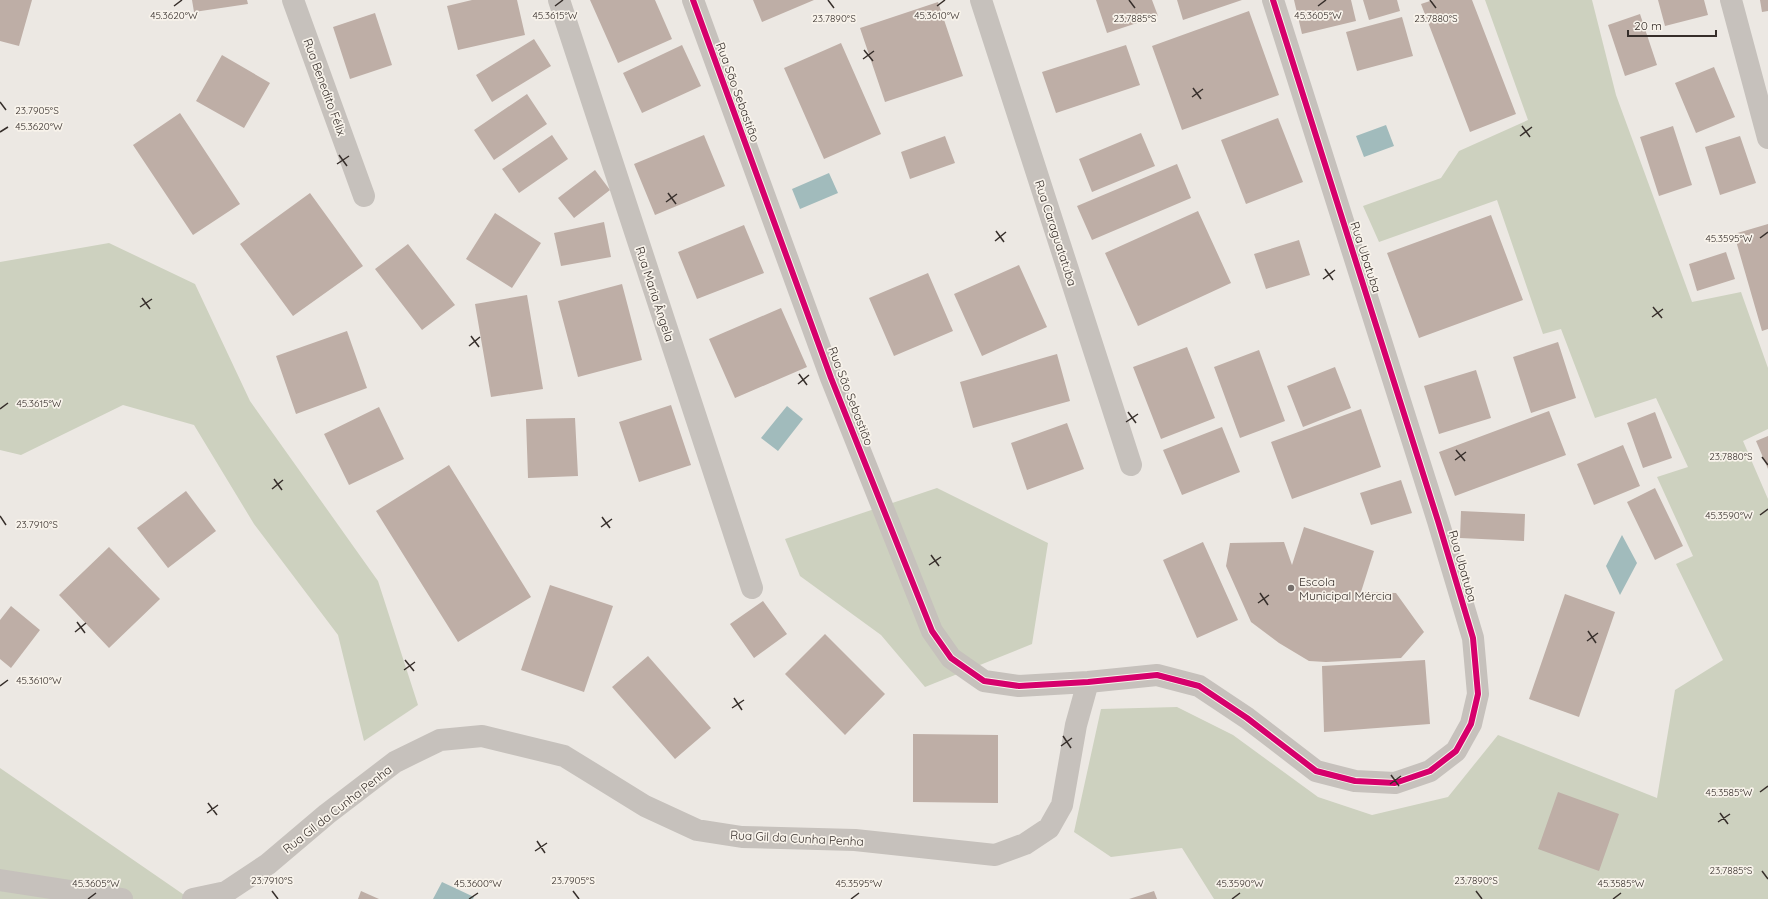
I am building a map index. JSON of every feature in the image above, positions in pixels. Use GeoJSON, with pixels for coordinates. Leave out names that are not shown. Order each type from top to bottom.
{"type":"FeatureCollection","features":[{"type":"Feature","properties":{"kind":"street","name":"Rua Benedito Félix"},"geometry":{"type":"LineString","coordinates":[[293,0],[364,196]]}},
{"type":"Feature","properties":{"kind":"street","name":"Rua Maria Ângela"},"geometry":{"type":"LineString","coordinates":[[559,0],[752,588]]}},
{"type":"Feature","properties":{"kind":"street","name":"Rua São Sebastião"},"geometry":{"type":"LineString","coordinates":[[693,0],[829,371],[932,631],[951,658],[984,681],[1019,686],[1088,682]]}},
{"type":"Feature","properties":{"kind":"street","name":"Rua Caraguatatuba"},"geometry":{"type":"LineString","coordinates":[[981,0],[1131,465]]}},
{"type":"Feature","properties":{"kind":"street","name":"Rua Ubatuba"},"geometry":{"type":"LineString","coordinates":[[1088,682],[1157,675],[1199,686],[1247,718],[1316,771],[1355,781],[1395,783],[1430,771],[1456,751],[1471,724],[1478,694],[1473,638],[1438,521],[1273,0]]}},
{"type":"Feature","properties":{"kind":"street"},"geometry":{"type":"LineString","coordinates":[[1731,0],[1768,138]]}},
{"type":"Feature","properties":{"kind":"street","name":"Rua Gil da Cunha Penha"},"geometry":{"type":"LineString","coordinates":[[194,899],[226,892],[268,864],[327,814],[395,762],[440,740],[482,736],[564,756],[645,806],[697,830],[742,838],[855,840],[995,855],[1025,844],[1049,828],[1062,805],[1076,725],[1088,682]]}},
{"type":"Feature","properties":{"kind":"street"},"geometry":{"type":"LineString","coordinates":[[0,880],[35,892],[122,899]]}},
{"type":"Feature","properties":{"kind":"green space"},"geometry":{"type":"Polygon","coordinates":[[[1485,0],[1592,0],[1616,95],[1692,302],[1741,292],[1768,368],[1768,429],[1743,441],[1768,499],[1768,899],[1214,899],[1182,848],[1111,857],[1074,832],[1101,709],[1177,707],[1233,735],[1318,797],[1372,815],[1448,797],[1498,735],[1657,798],[1675,690],[1723,660],[1676,564],[1693,556],[1657,477],[1688,467],[1656,398],[1595,418],[1561,329],[1543,334],[1497,200],[1379,242],[1363,206],[1441,178],[1459,151],[1528,120],[1485,0]]]}},
{"type":"Feature","properties":{"kind":"green space"},"geometry":{"type":"Polygon","coordinates":[[[109,243],[195,284],[250,401],[378,581],[418,705],[364,741],[338,635],[254,524],[194,425],[123,405],[21,455],[0,450],[0,262],[109,243]]]}},
{"type":"Feature","properties":{"kind":"green space"},"geometry":{"type":"Polygon","coordinates":[[[937,488],[1048,543],[1032,644],[925,687],[881,635],[800,576],[785,539],[937,488]]]}},
{"type":"Feature","properties":{"kind":"green space"},"geometry":{"type":"Polygon","coordinates":[[[0,768],[190,899],[0,899],[0,768]]]}},
{"type":"Feature","properties":{"kind":"water"},"geometry":{"type":"Polygon","coordinates":[[[1386,125],[1394,146],[1364,157],[1356,136],[1386,125]]]}},
{"type":"Feature","properties":{"kind":"water"},"geometry":{"type":"Polygon","coordinates":[[[829,173],[838,193],[800,209],[792,189],[829,173]]]}},
{"type":"Feature","properties":{"kind":"water"},"geometry":{"type":"Polygon","coordinates":[[[787,406],[803,419],[778,451],[761,438],[787,406]]]}},
{"type":"Feature","properties":{"kind":"water"},"geometry":{"type":"Polygon","coordinates":[[[1622,535],[1637,563],[1620,595],[1606,566],[1622,535]]]}},
{"type":"Feature","properties":{"kind":"water"},"geometry":{"type":"Polygon","coordinates":[[[442,882],[474,897],[473,899],[433,899],[442,882]]]}},
{"type":"Feature","properties":{"kind":"building"},"geometry":{"type":"Polygon","coordinates":[[[0,0],[32,0],[19,46],[0,41],[0,0]]]}},
{"type":"Feature","properties":{"kind":"building"},"geometry":{"type":"Polygon","coordinates":[[[192,0],[247,0],[248,4],[194,12],[192,0]]]}},
{"type":"Feature","properties":{"kind":"building"},"geometry":{"type":"Polygon","coordinates":[[[472,0],[517,0],[525,35],[458,50],[447,6],[472,0]]]}},
{"type":"Feature","properties":{"kind":"building"},"geometry":{"type":"Polygon","coordinates":[[[590,0],[655,0],[672,39],[618,63],[590,0]]]}},
{"type":"Feature","properties":{"kind":"building"},"geometry":{"type":"Polygon","coordinates":[[[753,0],[814,0],[762,22],[753,0]]]}},
{"type":"Feature","properties":{"kind":"building"},"geometry":{"type":"Polygon","coordinates":[[[1096,0],[1152,0],[1158,16],[1107,33],[1096,0]]]}},
{"type":"Feature","properties":{"kind":"building"},"geometry":{"type":"Polygon","coordinates":[[[1177,0],[1242,0],[1183,20],[1177,0]]]}},
{"type":"Feature","properties":{"kind":"building"},"geometry":{"type":"Polygon","coordinates":[[[1294,0],[1351,0],[1356,21],[1302,34],[1294,0]]]}},
{"type":"Feature","properties":{"kind":"building"},"geometry":{"type":"Polygon","coordinates":[[[1363,0],[1397,0],[1400,11],[1369,20],[1363,0]]]}},
{"type":"Feature","properties":{"kind":"building"},"geometry":{"type":"Polygon","coordinates":[[[1433,0],[1472,0],[1516,114],[1470,132],[1421,4],[1433,0]]]}},
{"type":"Feature","properties":{"kind":"building"},"geometry":{"type":"Polygon","coordinates":[[[1658,0],[1704,0],[1708,15],[1665,26],[1658,0]]]}},
{"type":"Feature","properties":{"kind":"building"},"geometry":{"type":"Polygon","coordinates":[[[1760,0],[1768,0],[1768,11],[1762,12],[1760,0]]]}},
{"type":"Feature","properties":{"kind":"building"},"geometry":{"type":"Polygon","coordinates":[[[938,2],[963,76],[885,102],[860,28],[938,2]]]}},
{"type":"Feature","properties":{"kind":"building"},"geometry":{"type":"Polygon","coordinates":[[[1249,11],[1279,95],[1182,130],[1152,46],[1249,11]]]}},
{"type":"Feature","properties":{"kind":"building"},"geometry":{"type":"Polygon","coordinates":[[[375,13],[392,65],[350,79],[333,27],[375,13]]]}},
{"type":"Feature","properties":{"kind":"building"},"geometry":{"type":"Polygon","coordinates":[[[1640,14],[1657,65],[1625,76],[1608,25],[1640,14]]]}},
{"type":"Feature","properties":{"kind":"building"},"geometry":{"type":"Polygon","coordinates":[[[1402,17],[1413,56],[1357,71],[1346,32],[1402,17]]]}},
{"type":"Feature","properties":{"kind":"building"},"geometry":{"type":"Polygon","coordinates":[[[534,39],[551,66],[492,102],[476,75],[534,39]]]}},
{"type":"Feature","properties":{"kind":"building"},"geometry":{"type":"Polygon","coordinates":[[[841,43],[881,134],[824,159],[784,68],[841,43]]]}},
{"type":"Feature","properties":{"kind":"building"},"geometry":{"type":"Polygon","coordinates":[[[682,45],[701,86],[642,113],[623,73],[682,45]]]}},
{"type":"Feature","properties":{"kind":"building"},"geometry":{"type":"Polygon","coordinates":[[[1126,45],[1140,85],[1056,113],[1042,72],[1126,45]]]}},
{"type":"Feature","properties":{"kind":"building"},"geometry":{"type":"Polygon","coordinates":[[[222,55],[270,83],[244,128],[196,101],[222,55]]]}},
{"type":"Feature","properties":{"kind":"building"},"geometry":{"type":"Polygon","coordinates":[[[1714,67],[1735,117],[1696,133],[1675,83],[1714,67]]]}},
{"type":"Feature","properties":{"kind":"building"},"geometry":{"type":"Polygon","coordinates":[[[527,94],[547,124],[494,160],[474,130],[527,94]]]}},
{"type":"Feature","properties":{"kind":"building"},"geometry":{"type":"Polygon","coordinates":[[[180,113],[240,204],[193,235],[133,145],[180,113]]]}},
{"type":"Feature","properties":{"kind":"building"},"geometry":{"type":"Polygon","coordinates":[[[1278,118],[1303,182],[1246,204],[1221,140],[1278,118]]]}},
{"type":"Feature","properties":{"kind":"building"},"geometry":{"type":"Polygon","coordinates":[[[1673,126],[1692,185],[1659,196],[1640,137],[1673,126]]]}},
{"type":"Feature","properties":{"kind":"building"},"geometry":{"type":"Polygon","coordinates":[[[1141,133],[1155,166],[1092,192],[1079,159],[1141,133]]]}},
{"type":"Feature","properties":{"kind":"building"},"geometry":{"type":"Polygon","coordinates":[[[552,135],[568,159],[519,193],[502,169],[552,135]]]}},
{"type":"Feature","properties":{"kind":"building"},"geometry":{"type":"Polygon","coordinates":[[[704,135],[725,186],[655,215],[634,164],[704,135]]]}},
{"type":"Feature","properties":{"kind":"building"},"geometry":{"type":"Polygon","coordinates":[[[945,136],[955,163],[910,179],[901,152],[945,136]]]}},
{"type":"Feature","properties":{"kind":"building"},"geometry":{"type":"Polygon","coordinates":[[[1740,136],[1756,183],[1720,195],[1705,147],[1740,136]]]}},
{"type":"Feature","properties":{"kind":"building"},"geometry":{"type":"Polygon","coordinates":[[[1177,164],[1191,198],[1092,240],[1077,206],[1177,164]]]}},
{"type":"Feature","properties":{"kind":"building"},"geometry":{"type":"Polygon","coordinates":[[[595,170],[610,190],[574,218],[558,198],[595,170]]]}},
{"type":"Feature","properties":{"kind":"building"},"geometry":{"type":"Polygon","coordinates":[[[310,193],[363,266],[293,316],[240,244],[310,193]]]}},
{"type":"Feature","properties":{"kind":"building"},"geometry":{"type":"Polygon","coordinates":[[[1198,211],[1231,283],[1138,326],[1105,253],[1198,211]]]}},
{"type":"Feature","properties":{"kind":"building"},"geometry":{"type":"Polygon","coordinates":[[[495,213],[541,243],[512,288],[466,259],[495,213]]]}},
{"type":"Feature","properties":{"kind":"building"},"geometry":{"type":"Polygon","coordinates":[[[1491,215],[1523,300],[1419,338],[1387,253],[1491,215]]]}},
{"type":"Feature","properties":{"kind":"building"},"geometry":{"type":"Polygon","coordinates":[[[604,222],[611,257],[561,266],[554,233],[604,222]]]}},
{"type":"Feature","properties":{"kind":"building"},"geometry":{"type":"Polygon","coordinates":[[[1768,224],[1768,329],[1762,331],[1734,234],[1768,224]]]}},
{"type":"Feature","properties":{"kind":"building"},"geometry":{"type":"Polygon","coordinates":[[[744,225],[764,273],[697,299],[678,252],[744,225]]]}},
{"type":"Feature","properties":{"kind":"building"},"geometry":{"type":"Polygon","coordinates":[[[1299,240],[1310,275],[1266,289],[1254,254],[1299,240]]]}},
{"type":"Feature","properties":{"kind":"building"},"geometry":{"type":"Polygon","coordinates":[[[408,244],[455,305],[422,330],[375,269],[408,244]]]}},
{"type":"Feature","properties":{"kind":"building"},"geometry":{"type":"Polygon","coordinates":[[[1726,252],[1735,279],[1697,291],[1689,264],[1726,252]]]}},
{"type":"Feature","properties":{"kind":"building"},"geometry":{"type":"Polygon","coordinates":[[[1019,265],[1047,327],[982,356],[954,294],[1019,265]]]}},
{"type":"Feature","properties":{"kind":"building"},"geometry":{"type":"Polygon","coordinates":[[[928,273],[953,331],[894,356],[869,298],[928,273]]]}},
{"type":"Feature","properties":{"kind":"building"},"geometry":{"type":"Polygon","coordinates":[[[622,284],[642,360],[578,377],[558,301],[622,284]]]}},
{"type":"Feature","properties":{"kind":"building"},"geometry":{"type":"Polygon","coordinates":[[[527,295],[543,389],[491,397],[475,304],[527,295]]]}},
{"type":"Feature","properties":{"kind":"building"},"geometry":{"type":"Polygon","coordinates":[[[781,308],[807,367],[735,398],[709,339],[781,308]]]}},
{"type":"Feature","properties":{"kind":"building"},"geometry":{"type":"Polygon","coordinates":[[[347,331],[367,388],[296,414],[276,356],[347,331]]]}},
{"type":"Feature","properties":{"kind":"building"},"geometry":{"type":"Polygon","coordinates":[[[1558,342],[1576,398],[1531,413],[1513,357],[1558,342]]]}},
{"type":"Feature","properties":{"kind":"building"},"geometry":{"type":"Polygon","coordinates":[[[1187,347],[1215,418],[1161,439],[1133,367],[1187,347]]]}},
{"type":"Feature","properties":{"kind":"building"},"geometry":{"type":"Polygon","coordinates":[[[1259,350],[1285,421],[1240,438],[1214,367],[1259,350]]]}},
{"type":"Feature","properties":{"kind":"building"},"geometry":{"type":"Polygon","coordinates":[[[1057,354],[1070,401],[973,428],[960,382],[1057,354]]]}},
{"type":"Feature","properties":{"kind":"building"},"geometry":{"type":"Polygon","coordinates":[[[1335,367],[1351,408],[1303,427],[1287,386],[1335,367]]]}},
{"type":"Feature","properties":{"kind":"building"},"geometry":{"type":"Polygon","coordinates":[[[1476,370],[1491,418],[1439,434],[1424,386],[1476,370]]]}},
{"type":"Feature","properties":{"kind":"building"},"geometry":{"type":"Polygon","coordinates":[[[671,405],[691,465],[639,482],[619,422],[671,405]]]}},
{"type":"Feature","properties":{"kind":"building"},"geometry":{"type":"Polygon","coordinates":[[[379,407],[404,459],[349,485],[324,434],[379,407]]]}},
{"type":"Feature","properties":{"kind":"building"},"geometry":{"type":"Polygon","coordinates":[[[1361,409],[1381,467],[1292,499],[1271,442],[1361,409]]]}},
{"type":"Feature","properties":{"kind":"building"},"geometry":{"type":"Polygon","coordinates":[[[1549,411],[1566,455],[1455,496],[1439,452],[1549,411]]]}},
{"type":"Feature","properties":{"kind":"building"},"geometry":{"type":"Polygon","coordinates":[[[1655,412],[1672,458],[1643,468],[1627,423],[1655,412]]]}},
{"type":"Feature","properties":{"kind":"building"},"geometry":{"type":"Polygon","coordinates":[[[575,418],[578,476],[528,478],[526,419],[575,418]]]}},
{"type":"Feature","properties":{"kind":"building"},"geometry":{"type":"Polygon","coordinates":[[[1067,423],[1084,469],[1027,490],[1011,443],[1067,423]]]}},
{"type":"Feature","properties":{"kind":"building"},"geometry":{"type":"Polygon","coordinates":[[[1222,427],[1240,472],[1182,495],[1163,450],[1222,427]]]}},
{"type":"Feature","properties":{"kind":"building"},"geometry":{"type":"Polygon","coordinates":[[[1768,436],[1768,469],[1756,441],[1768,436]]]}},
{"type":"Feature","properties":{"kind":"building"},"geometry":{"type":"Polygon","coordinates":[[[1623,445],[1640,486],[1594,505],[1577,464],[1623,445]]]}},
{"type":"Feature","properties":{"kind":"building"},"geometry":{"type":"Polygon","coordinates":[[[449,465],[531,597],[458,642],[376,511],[449,465]]]}},
{"type":"Feature","properties":{"kind":"building"},"geometry":{"type":"Polygon","coordinates":[[[1401,480],[1412,513],[1371,525],[1360,493],[1401,480]]]}},
{"type":"Feature","properties":{"kind":"building"},"geometry":{"type":"Polygon","coordinates":[[[1655,488],[1683,546],[1655,560],[1627,502],[1655,488]]]}},
{"type":"Feature","properties":{"kind":"building"},"geometry":{"type":"Polygon","coordinates":[[[186,491],[216,531],[168,568],[137,528],[186,491]]]}},
{"type":"Feature","properties":{"kind":"building"},"geometry":{"type":"Polygon","coordinates":[[[1461,511],[1525,514],[1524,541],[1460,538],[1461,511]]]}},
{"type":"Feature","properties":{"kind":"building"},"geometry":{"type":"Polygon","coordinates":[[[1304,527],[1374,551],[1361,592],[1396,593],[1424,632],[1401,658],[1326,662],[1309,661],[1279,643],[1251,622],[1226,566],[1230,543],[1284,542],[1292,565],[1304,527]]]}},
{"type":"Feature","properties":{"kind":"building"},"geometry":{"type":"Polygon","coordinates":[[[1203,542],[1238,620],[1197,638],[1163,560],[1203,542]]]}},
{"type":"Feature","properties":{"kind":"building"},"geometry":{"type":"Polygon","coordinates":[[[109,547],[160,599],[109,648],[59,595],[109,547]]]}},
{"type":"Feature","properties":{"kind":"building"},"geometry":{"type":"Polygon","coordinates":[[[550,585],[613,606],[584,692],[521,670],[550,585]]]}},
{"type":"Feature","properties":{"kind":"building"},"geometry":{"type":"Polygon","coordinates":[[[1565,594],[1615,612],[1579,717],[1529,699],[1565,594]]]}},
{"type":"Feature","properties":{"kind":"building"},"geometry":{"type":"Polygon","coordinates":[[[763,601],[787,634],[754,658],[730,624],[763,601]]]}},
{"type":"Feature","properties":{"kind":"building"},"geometry":{"type":"Polygon","coordinates":[[[11,606],[40,630],[11,668],[0,659],[0,620],[11,606]]]}},
{"type":"Feature","properties":{"kind":"building"},"geometry":{"type":"Polygon","coordinates":[[[825,634],[885,694],[845,735],[785,674],[825,634]]]}},
{"type":"Feature","properties":{"kind":"building"},"geometry":{"type":"Polygon","coordinates":[[[648,656],[711,728],[675,759],[612,687],[648,656]]]}},
{"type":"Feature","properties":{"kind":"building"},"geometry":{"type":"Polygon","coordinates":[[[1425,660],[1430,724],[1324,732],[1322,666],[1425,660]]]}},
{"type":"Feature","properties":{"kind":"building"},"geometry":{"type":"Polygon","coordinates":[[[913,734],[998,735],[998,803],[913,802],[913,734]]]}},
{"type":"Feature","properties":{"kind":"building"},"geometry":{"type":"Polygon","coordinates":[[[1558,792],[1619,814],[1599,871],[1538,849],[1558,792]]]}},
{"type":"Feature","properties":{"kind":"building"},"geometry":{"type":"Polygon","coordinates":[[[361,891],[379,899],[358,899],[361,891]]]}},
{"type":"Feature","properties":{"kind":"building"},"geometry":{"type":"Polygon","coordinates":[[[1154,891],[1157,899],[1129,899],[1154,891]]]}},
{"type":"Feature","properties":{"kind":"cycle path"},"geometry":{"type":"LineString","coordinates":[[693,0],[831,378],[932,631],[951,658],[984,681],[1019,686],[1088,682],[1157,675],[1199,686],[1247,718],[1316,771],[1355,781],[1395,783],[1430,771],[1456,751],[1471,724],[1478,694],[1473,638],[1438,521],[1273,0]]}},
{"type":"Feature","properties":{"kind":"place","name":"Escola Municipal Mércia"},"geometry":{"type":"Point","coordinates":[1291,588]}}]}
